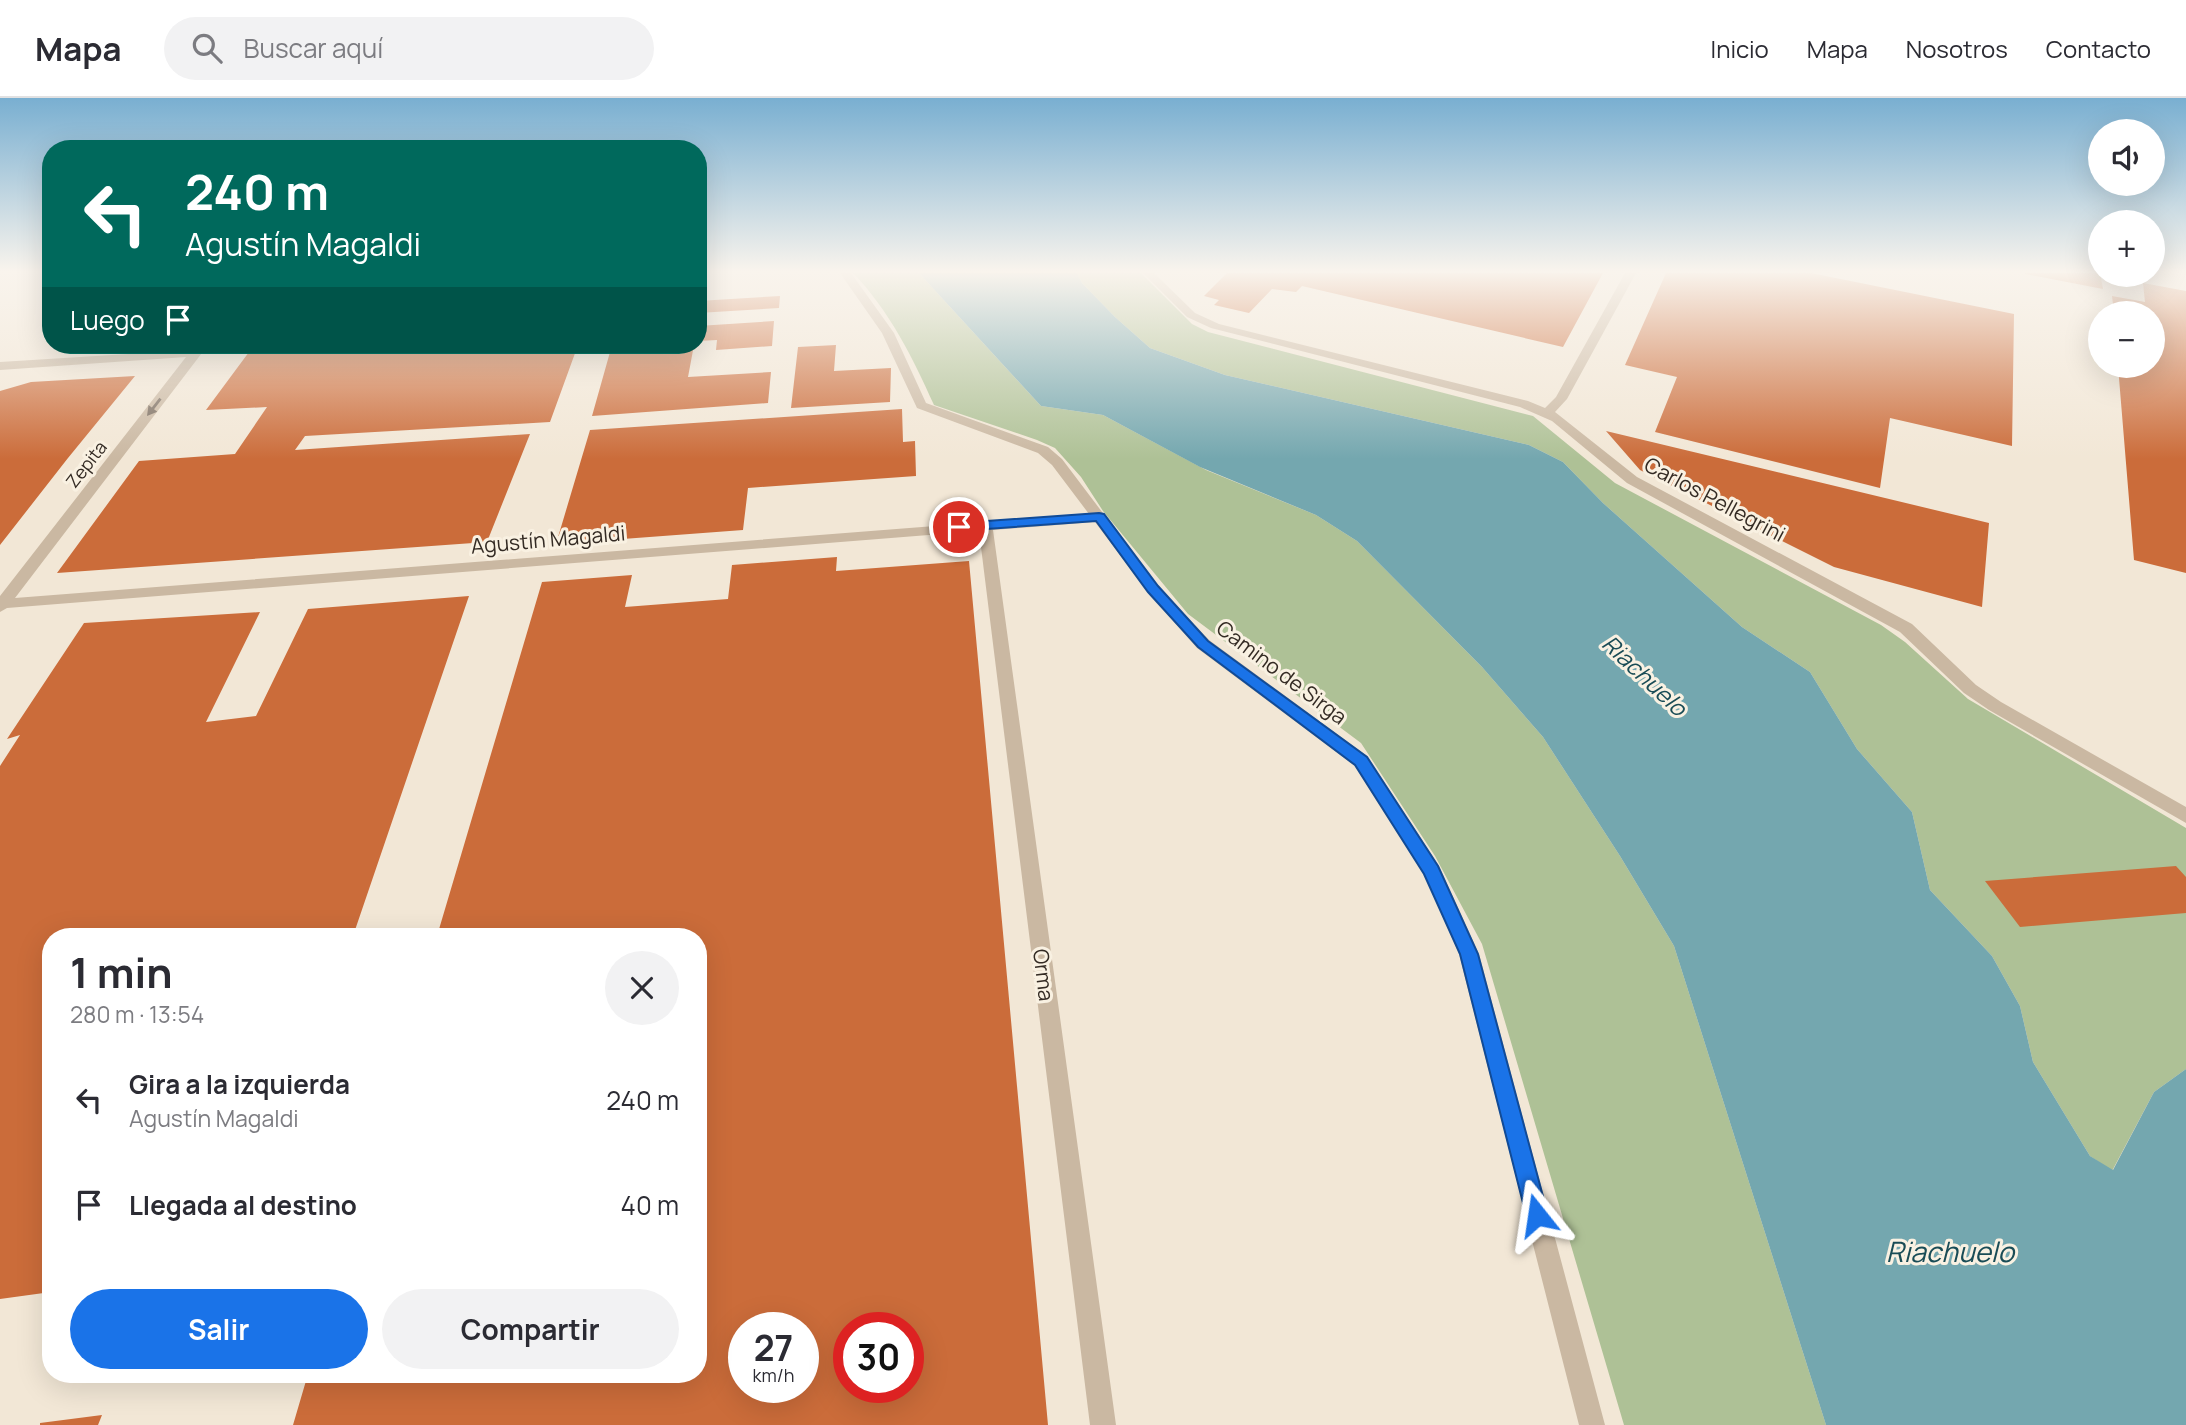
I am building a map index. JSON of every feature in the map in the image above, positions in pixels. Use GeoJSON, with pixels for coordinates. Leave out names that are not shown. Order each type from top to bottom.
{"type":"FeatureCollection","features":[{"type":"Feature","properties":{"kind":"street","name":"Camino de Sirga"},"geometry":{"type":"LineString","coordinates":[[889,335],[921,405],[1043,450],[1057,462],[1153,589],[1203,644],[1361,761],[1432,871],[1469,954],[1592,1425]]}},
{"type":"Feature","properties":{"kind":"street","name":"Carlos Pellegrini"},"geometry":{"type":"LineString","coordinates":[[1247,335],[1548,412],[1632,480],[1906,628],[1928,645],[1970,689],[1995,706],[2186,816]]}},
{"type":"Feature","properties":{"kind":"street"},"geometry":{"type":"LineString","coordinates":[[1548,412],[1560,399],[1596,335]]}},
{"type":"Feature","properties":{"kind":"street"},"geometry":{"type":"LineString","coordinates":[[0,366],[140,354]]}},
{"type":"Feature","properties":{"kind":"street","name":"Zepita"},"geometry":{"type":"LineString","coordinates":[[1,605],[195,354]]}},
{"type":"Feature","properties":{"kind":"street","name":"Agustín Magaldi"},"geometry":{"type":"LineString","coordinates":[[1,605],[1099,517]]}},
{"type":"Feature","properties":{"kind":"street","name":"Orma"},"geometry":{"type":"LineString","coordinates":[[985,525],[1103,1425]]}},
{"type":"Feature","properties":{"kind":"green space"},"geometry":{"type":"Polygon","coordinates":[[[899,335],[976,335],[1041,406],[1103,415],[1206,470],[1316,515],[1357,541],[1482,667],[1543,737],[1674,946],[1826,1425],[1624,1425],[1482,944],[1435,856],[1361,743],[1188,614],[1103,511],[1081,477],[1055,448],[934,405],[899,335]]]}},
{"type":"Feature","properties":{"kind":"green space"},"geometry":{"type":"Polygon","coordinates":[[[1135,335],[1219,335],[1533,416],[1615,483],[1881,625],[1905,642],[1968,699],[2186,828],[2186,1069],[2154,1092],[2112,1171],[2090,1156],[2033,1062],[2020,1006],[1992,956],[1930,890],[1912,812],[1857,749],[1810,672],[1742,627],[1603,503],[1563,462],[1529,445],[1225,375],[1150,348],[1135,335]]]}},
{"type":"Feature","properties":{"kind":"water","name":"Riachuelo"},"geometry":{"type":"Polygon","coordinates":[[[976,335],[1135,335],[1150,348],[1225,375],[1529,445],[1563,462],[1603,503],[1742,627],[1810,672],[1857,749],[1912,812],[1930,890],[1992,956],[2020,1006],[2033,1062],[2090,1156],[2113,1170],[2154,1092],[2186,1069],[2186,1425],[1826,1425],[1674,946],[1543,737],[1482,667],[1357,541],[1316,515],[1200,467],[1103,415],[1041,406],[976,335]]]}},
{"type":"Feature","properties":{"kind":"building"},"geometry":{"type":"Polygon","coordinates":[[[707,335],[773,335],[772,346],[716,350],[717,340],[707,341],[707,335]]]}},
{"type":"Feature","properties":{"kind":"building"},"geometry":{"type":"Polygon","coordinates":[[[1511,335],[1570,335],[1563,347],[1511,335]]]}},
{"type":"Feature","properties":{"kind":"building"},"geometry":{"type":"Polygon","coordinates":[[[1638,335],[2014,335],[2012,446],[1890,418],[1880,488],[1655,432],[1677,377],[1625,365],[1638,335]]]}},
{"type":"Feature","properties":{"kind":"building"},"geometry":{"type":"Polygon","coordinates":[[[2165,335],[2186,335],[2186,573],[2134,560],[2119,378],[2165,378],[2165,335]]]}},
{"type":"Feature","properties":{"kind":"building"},"geometry":{"type":"Polygon","coordinates":[[[836,345],[834,371],[891,368],[890,402],[791,408],[798,347],[836,345]]]}},
{"type":"Feature","properties":{"kind":"building"},"geometry":{"type":"Polygon","coordinates":[[[248,354],[575,354],[550,422],[305,436],[295,450],[530,434],[487,542],[57,573],[139,461],[235,454],[267,407],[206,410],[248,354]]]}},
{"type":"Feature","properties":{"kind":"building"},"geometry":{"type":"Polygon","coordinates":[[[609,354],[692,354],[688,377],[771,372],[768,403],[592,416],[609,354]]]}},
{"type":"Feature","properties":{"kind":"building"},"geometry":{"type":"Polygon","coordinates":[[[135,376],[0,545],[0,391],[31,382],[135,376]]]}},
{"type":"Feature","properties":{"kind":"building"},"geometry":{"type":"Polygon","coordinates":[[[902,409],[903,442],[915,441],[916,476],[748,488],[743,530],[556,544],[590,430],[902,409]]]}},
{"type":"Feature","properties":{"kind":"building"},"geometry":{"type":"Polygon","coordinates":[[[1606,431],[1989,523],[1982,607],[1834,567],[1640,470],[1606,431]]]}},
{"type":"Feature","properties":{"kind":"building"},"geometry":{"type":"Polygon","coordinates":[[[837,557],[836,571],[969,561],[1048,1425],[293,1425],[305,1383],[707,1383],[707,928],[439,928],[542,582],[632,575],[625,607],[728,599],[732,565],[837,557]]]}},
{"type":"Feature","properties":{"kind":"building"},"geometry":{"type":"Polygon","coordinates":[[[469,596],[356,928],[42,928],[42,1293],[0,1299],[0,766],[20,735],[7,739],[84,623],[260,612],[206,722],[256,716],[308,609],[469,596]]]}},
{"type":"Feature","properties":{"kind":"building"},"geometry":{"type":"Polygon","coordinates":[[[2176,866],[2186,877],[2186,913],[2020,927],[1985,881],[2176,866]]]}},
{"type":"Feature","properties":{"kind":"building"},"geometry":{"type":"Polygon","coordinates":[[[102,1415],[98,1425],[40,1425],[40,1423],[102,1415]]]}},
{"type":"Feature","properties":{"kind":"route"},"geometry":{"type":"LineString","coordinates":[[959,527],[1099,517],[1153,589],[1203,644],[1361,761],[1432,871],[1469,954],[1537,1215]]}}]}
